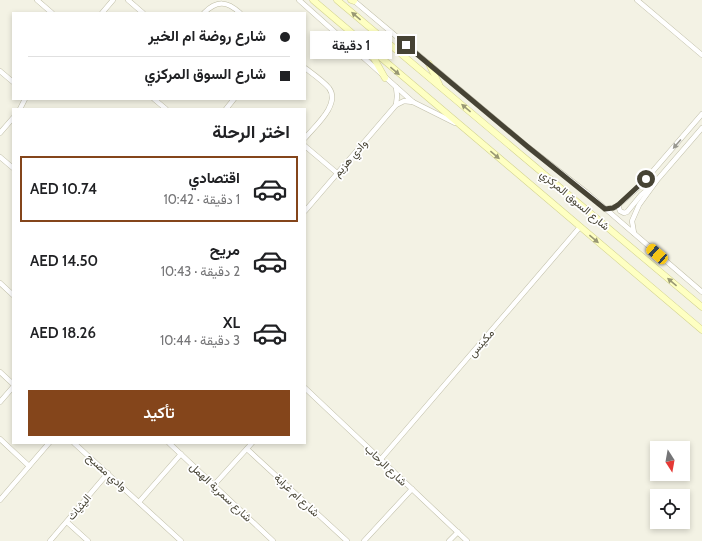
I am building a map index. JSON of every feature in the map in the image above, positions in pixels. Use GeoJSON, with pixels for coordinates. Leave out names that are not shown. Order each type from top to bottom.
{"type":"FeatureCollection","features":[{"type":"Feature","properties":{"kind":"main road","name":"شارع السوق المركزي"},"geometry":{"type":"LineString","coordinates":[[313,0],[702,330]]}},
{"type":"Feature","properties":{"kind":"main road","name":"شارع السوق المركزي"},"geometry":{"type":"LineString","coordinates":[[337,0],[702,308]]}},
{"type":"Feature","properties":{"kind":"main road"},"geometry":{"type":"LineString","coordinates":[[370,49],[385,78]]}},
{"type":"Feature","properties":{"kind":"main road"},"geometry":{"type":"LineString","coordinates":[[428,64],[439,86]]}},
{"type":"Feature","properties":{"kind":"street"},"geometry":{"type":"LineString","coordinates":[[37,0],[51,12]]}},
{"type":"Feature","properties":{"kind":"street"},"geometry":{"type":"LineString","coordinates":[[103,12],[113,0]]}},
{"type":"Feature","properties":{"kind":"street"},"geometry":{"type":"LineString","coordinates":[[128,0],[142,12]]}},
{"type":"Feature","properties":{"kind":"street","name":"شارع السوق المركزي"},"geometry":{"type":"LineString","coordinates":[[299,0],[413,102],[459,125]]}},
{"type":"Feature","properties":{"kind":"street","name":"شارع السوق المركزي"},"geometry":{"type":"LineString","coordinates":[[353,0],[528,147],[635,234],[702,292]]}},
{"type":"Feature","properties":{"kind":"street"},"geometry":{"type":"LineString","coordinates":[[637,0],[702,55]]}},
{"type":"Feature","properties":{"kind":"street"},"geometry":{"type":"LineString","coordinates":[[205,12],[214,4],[221,2],[233,6],[239,12]]}},
{"type":"Feature","properties":{"kind":"street"},"geometry":{"type":"LineString","coordinates":[[306,69],[328,87],[332,93],[333,99],[327,111],[306,137]]}},
{"type":"Feature","properties":{"kind":"street"},"geometry":{"type":"LineString","coordinates":[[0,71],[12,81]]}},
{"type":"Feature","properties":{"kind":"street"},"geometry":{"type":"LineString","coordinates":[[396,87],[396,105]]}},
{"type":"Feature","properties":{"kind":"street"},"geometry":{"type":"LineString","coordinates":[[155,100],[165,108]]}},
{"type":"Feature","properties":{"kind":"street"},"geometry":{"type":"LineString","coordinates":[[227,108],[233,100]]}},
{"type":"Feature","properties":{"kind":"street"},"geometry":{"type":"LineString","coordinates":[[396,105],[404,101],[413,102]]}},
{"type":"Feature","properties":{"kind":"street","name":"وادي هزيم"},"geometry":{"type":"LineString","coordinates":[[306,211],[396,105]]}},
{"type":"Feature","properties":{"kind":"street"},"geometry":{"type":"LineString","coordinates":[[605,209],[613,208],[618,205],[643,183],[702,114]]}},
{"type":"Feature","properties":{"kind":"street"},"geometry":{"type":"LineString","coordinates":[[0,133],[12,119]]}},
{"type":"Feature","properties":{"kind":"street"},"geometry":{"type":"LineString","coordinates":[[635,234],[632,225],[633,215],[639,205],[702,128]]}},
{"type":"Feature","properties":{"kind":"street"},"geometry":{"type":"LineString","coordinates":[[306,147],[337,173]]}},
{"type":"Feature","properties":{"kind":"street"},"geometry":{"type":"LineString","coordinates":[[0,157],[12,167]]}},
{"type":"Feature","properties":{"kind":"street"},"geometry":{"type":"LineString","coordinates":[[618,205],[620,211],[624,213],[627,212],[641,196],[652,188]]}},
{"type":"Feature","properties":{"kind":"street","name":"مكينس"},"geometry":{"type":"LineString","coordinates":[[381,459],[580,227]]}},
{"type":"Feature","properties":{"kind":"street"},"geometry":{"type":"LineString","coordinates":[[0,283],[12,294]]}},
{"type":"Feature","properties":{"kind":"street"},"geometry":{"type":"LineString","coordinates":[[0,372],[12,385]]}},
{"type":"Feature","properties":{"kind":"street"},"geometry":{"type":"LineString","coordinates":[[0,402],[12,387]]}},
{"type":"Feature","properties":{"kind":"street","name":"شارع الرحاب"},"geometry":{"type":"LineString","coordinates":[[306,389],[467,541]]}},
{"type":"Feature","properties":{"kind":"street"},"geometry":{"type":"LineString","coordinates":[[0,439],[30,466]]}},
{"type":"Feature","properties":{"kind":"street"},"geometry":{"type":"LineString","coordinates":[[0,500],[48,444]]}},
{"type":"Feature","properties":{"kind":"street","name":"وادي مصبح"},"geometry":{"type":"LineString","coordinates":[[75,444],[181,541]]}},
{"type":"Feature","properties":{"kind":"street","name":"شارع سمرية الهمل"},"geometry":{"type":"LineString","coordinates":[[170,444],[273,541]]}},
{"type":"Feature","properties":{"kind":"street"},"geometry":{"type":"LineString","coordinates":[[214,485],[251,444]]}},
{"type":"Feature","properties":{"kind":"street","name":"شارع ام غرابة"},"geometry":{"type":"LineString","coordinates":[[247,449],[347,541]]}},
{"type":"Feature","properties":{"kind":"street"},"geometry":{"type":"LineString","coordinates":[[139,502],[181,454]]}},
{"type":"Feature","properties":{"kind":"street","name":"اليثياث"},"geometry":{"type":"LineString","coordinates":[[50,541],[108,473]]}},
{"type":"Feature","properties":{"kind":"street"},"geometry":{"type":"LineString","coordinates":[[364,541],[412,489]]}},
{"type":"Feature","properties":{"kind":"street"},"geometry":{"type":"LineString","coordinates":[[67,522],[88,541]]}},
{"type":"Feature","properties":{"kind":"street"},"geometry":{"type":"LineString","coordinates":[[449,541],[458,532]]}},
{"type":"Feature","properties":{"kind":"route"},"geometry":{"type":"LineString","coordinates":[[406,45],[605,209],[616,207],[646,179]]}}]}
